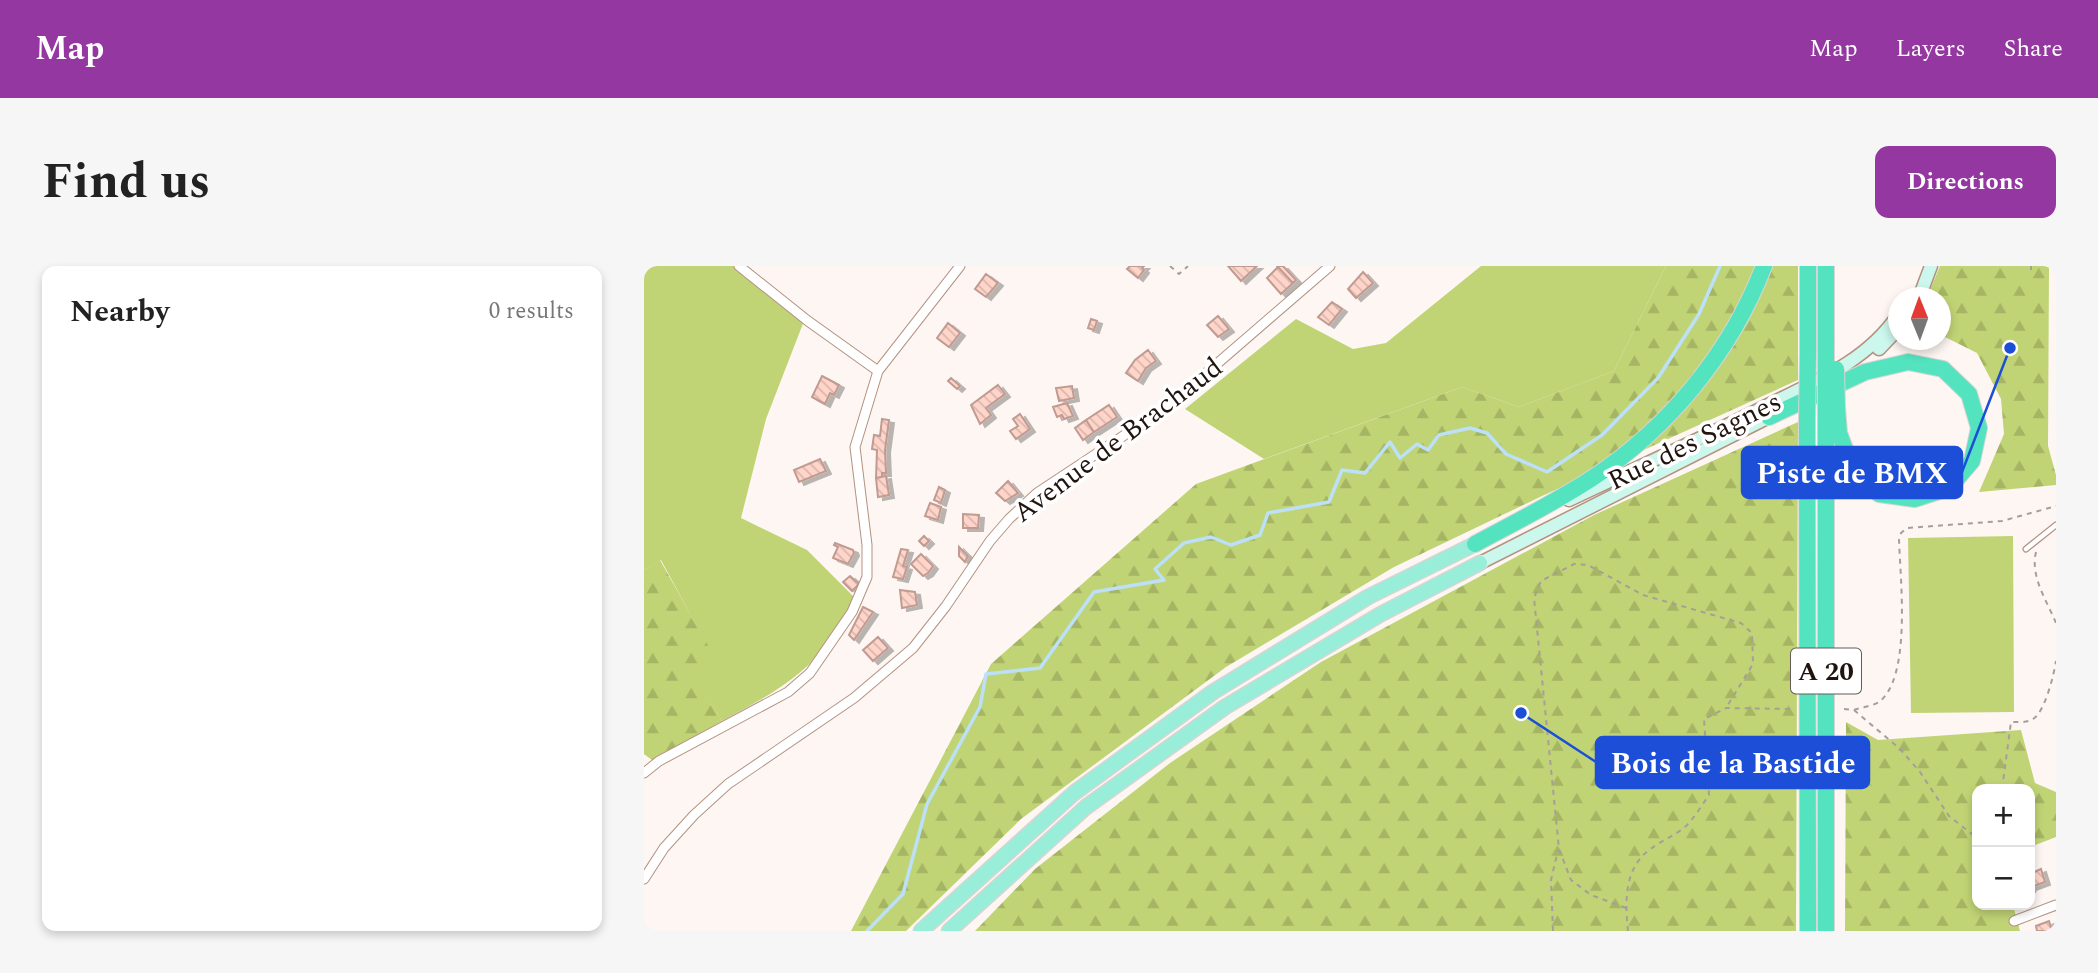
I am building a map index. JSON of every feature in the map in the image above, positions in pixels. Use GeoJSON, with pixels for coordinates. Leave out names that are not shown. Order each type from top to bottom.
{"type":"FeatureCollection","features":[{"type":"Feature","properties":{"kind":"highway"},"geometry":{"type":"LineString","coordinates":[[1475,544],[1591,479],[1658,426],[1689,392],[1717,355],[1740,318],[1764,266]]}},
{"type":"Feature","properties":{"kind":"highway","name":"A 20"},"geometry":{"type":"LineString","coordinates":[[1808,266],[1808,931]]}},
{"type":"Feature","properties":{"kind":"highway","name":"A 20"},"geometry":{"type":"LineString","coordinates":[[1826,266],[1826,344],[1832,409],[1826,931]]}},
{"type":"Feature","properties":{"kind":"highway"},"geometry":{"type":"LineString","coordinates":[[1769,417],[1865,372],[1908,362],[1942,369],[1969,394],[1979,428],[1972,461],[1949,488],[1915,499],[1879,494],[1852,468],[1832,409]]}},
{"type":"Feature","properties":{"kind":"main road"},"geometry":{"type":"LineString","coordinates":[[921,931],[1074,793],[1213,692],[1368,597],[1475,544]]}},
{"type":"Feature","properties":{"kind":"main road"},"geometry":{"type":"LineString","coordinates":[[949,931],[1086,807],[1225,707],[1381,614],[1480,563]]}},
{"type":"Feature","properties":{"kind":"street"},"geometry":{"type":"LineString","coordinates":[[739,266],[808,321],[878,371]]}},
{"type":"Feature","properties":{"kind":"street"},"geometry":{"type":"LineString","coordinates":[[644,773],[659,761],[788,692],[810,673],[852,612],[867,577],[867,545],[855,447],[878,371],[960,266]]}},
{"type":"Feature","properties":{"kind":"street","name":"Avenue de Brachaud"},"geometry":{"type":"LineString","coordinates":[[644,879],[664,848],[728,783],[854,698],[913,648],[946,606],[990,541],[1009,519],[1037,494],[1167,407],[1330,266]]}},
{"type":"Feature","properties":{"kind":"street"},"geometry":{"type":"LineString","coordinates":[[1914,287],[1922,266]]}},
{"type":"Feature","properties":{"kind":"street"},"geometry":{"type":"LineString","coordinates":[[1923,287],[1931,266]]}},
{"type":"Feature","properties":{"kind":"street","name":"Rue des Sagnes"},"geometry":{"type":"LineString","coordinates":[[1475,544],[1739,420],[1844,367],[1862,355],[1888,327]]}},
{"type":"Feature","properties":{"kind":"street","name":"Rue des Sagnes"},"geometry":{"type":"LineString","coordinates":[[1480,563],[1769,417],[1851,372],[1888,340]]}},
{"type":"Feature","properties":{"kind":"street"},"geometry":{"type":"LineString","coordinates":[[2014,921],[2056,905]]}},
{"type":"Feature","properties":{"kind":"lane"},"geometry":{"type":"LineString","coordinates":[[2026,550],[2056,525]]}},
{"type":"Feature","properties":{"kind":"path"},"geometry":{"type":"LineString","coordinates":[[1170,266],[1179,274],[1188,266]]}},
{"type":"Feature","properties":{"kind":"path"},"geometry":{"type":"LineString","coordinates":[[1844,709],[1854,710],[1879,702],[1890,688],[1898,669],[1901,645],[1901,533],[1907,528],[2002,521],[2056,506]]}},
{"type":"Feature","properties":{"kind":"path"},"geometry":{"type":"LineString","coordinates":[[2042,537],[2034,555],[2034,565],[2039,587],[2056,623]]}},
{"type":"Feature","properties":{"kind":"path"},"geometry":{"type":"LineString","coordinates":[[1626,908],[1591,895],[1572,880],[1559,849],[1534,598],[1541,581],[1574,565],[1588,565],[1643,595],[1741,623],[1752,633],[1753,664],[1726,708]]}},
{"type":"Feature","properties":{"kind":"path"},"geometry":{"type":"LineString","coordinates":[[2003,784],[2011,722],[2031,721],[2038,716],[2052,680],[2056,661]]}},
{"type":"Feature","properties":{"kind":"path"},"geometry":{"type":"LineString","coordinates":[[1628,931],[1628,883],[1635,866],[1647,852],[1686,826],[1709,795],[1704,719],[1726,708],[1791,709]]}},
{"type":"Feature","properties":{"kind":"path"},"geometry":{"type":"LineString","coordinates":[[1854,710],[1900,749],[1920,772],[1949,816],[1972,834]]}},
{"type":"Feature","properties":{"kind":"path"},"geometry":{"type":"LineString","coordinates":[[1553,931],[1551,880],[1559,849]]}},
{"type":"Feature","properties":{"kind":"green space"},"geometry":{"type":"Polygon","coordinates":[[[644,266],[735,266],[804,321],[766,419],[741,518],[807,550],[855,598],[839,627],[810,664],[774,691],[722,721],[693,675],[709,649],[661,560],[644,570],[644,266]]]}},
{"type":"Feature","properties":{"kind":"green space"},"geometry":{"type":"Polygon","coordinates":[[[1481,266],[1666,266],[1614,371],[1519,407],[1462,387],[1264,459],[1185,409],[1296,319],[1353,349],[1386,343],[1481,266]]]}},
{"type":"Feature","properties":{"kind":"green space"},"geometry":{"type":"Polygon","coordinates":[[[1666,266],[1798,266],[1798,380],[1542,496],[1394,567],[1226,667],[1021,819],[906,931],[851,931],[991,664],[1196,484],[1462,387],[1519,407],[1614,371],[1666,266]]]}},
{"type":"Feature","properties":{"kind":"green space"},"geometry":{"type":"Polygon","coordinates":[[[1940,266],[2049,266],[2048,446],[2056,485],[1979,492],[2004,434],[2001,399],[1977,353],[1951,340],[1951,287],[1931,287],[1940,266]]]}},
{"type":"Feature","properties":{"kind":"green space"},"geometry":{"type":"Polygon","coordinates":[[[1798,422],[1796,931],[975,931],[1035,869],[1170,763],[1321,662],[1594,515],[1798,422]]]}},
{"type":"Feature","properties":{"kind":"green space"},"geometry":{"type":"Polygon","coordinates":[[[2013,536],[2014,712],[1911,713],[1908,538],[2013,536]]]}},
{"type":"Feature","properties":{"kind":"green space"},"geometry":{"type":"Polygon","coordinates":[[[660,560],[710,649],[694,675],[722,721],[652,760],[644,754],[644,570],[660,560]]]}},
{"type":"Feature","properties":{"kind":"green space"},"geometry":{"type":"Polygon","coordinates":[[[1846,722],[1878,740],[2021,730],[2035,783],[2056,792],[2056,837],[2035,845],[2035,784],[1972,784],[1972,910],[2014,910],[2020,931],[1845,931],[1846,722]]]}},
{"type":"Feature","properties":{"kind":"building"},"geometry":{"type":"Polygon","coordinates":[[[1130,266],[1144,266],[1144,270],[1138,278],[1127,269],[1130,266]]]}},
{"type":"Feature","properties":{"kind":"building"},"geometry":{"type":"Polygon","coordinates":[[[1228,266],[1257,266],[1241,281],[1228,266]]]}},
{"type":"Feature","properties":{"kind":"building"},"geometry":{"type":"Polygon","coordinates":[[[1277,266],[1283,266],[1296,280],[1293,283],[1277,266]]]}},
{"type":"Feature","properties":{"kind":"building"},"geometry":{"type":"Polygon","coordinates":[[[1278,267],[1293,283],[1281,294],[1267,278],[1278,267]]]}},
{"type":"Feature","properties":{"kind":"building"},"geometry":{"type":"Polygon","coordinates":[[[1363,272],[1373,283],[1356,298],[1348,289],[1363,272]]]}},
{"type":"Feature","properties":{"kind":"building"},"geometry":{"type":"Polygon","coordinates":[[[986,274],[998,283],[986,297],[975,289],[986,274]]]}},
{"type":"Feature","properties":{"kind":"building"},"geometry":{"type":"Polygon","coordinates":[[[1332,302],[1342,309],[1329,325],[1318,317],[1332,302]]]}},
{"type":"Feature","properties":{"kind":"building"},"geometry":{"type":"Polygon","coordinates":[[[1218,316],[1229,329],[1218,337],[1207,325],[1218,316]]]}},
{"type":"Feature","properties":{"kind":"building"},"geometry":{"type":"Polygon","coordinates":[[[1091,319],[1097,321],[1094,330],[1088,328],[1091,319]]]}},
{"type":"Feature","properties":{"kind":"building"},"geometry":{"type":"Polygon","coordinates":[[[948,323],[960,333],[949,347],[937,338],[948,323]]]}},
{"type":"Feature","properties":{"kind":"building"},"geometry":{"type":"Polygon","coordinates":[[[1148,350],[1156,361],[1146,368],[1138,381],[1126,373],[1135,360],[1148,350]]]}},
{"type":"Feature","properties":{"kind":"building"},"geometry":{"type":"Polygon","coordinates":[[[822,376],[839,385],[834,395],[830,393],[825,404],[812,397],[822,376]]]}},
{"type":"Feature","properties":{"kind":"building"},"geometry":{"type":"Polygon","coordinates":[[[951,378],[960,386],[957,389],[948,381],[951,378]]]}},
{"type":"Feature","properties":{"kind":"building"},"geometry":{"type":"Polygon","coordinates":[[[998,385],[1005,394],[986,408],[991,415],[980,424],[971,405],[998,385]]]}},
{"type":"Feature","properties":{"kind":"building"},"geometry":{"type":"Polygon","coordinates":[[[1072,386],[1074,398],[1059,401],[1056,388],[1072,386]]]}},
{"type":"Feature","properties":{"kind":"building"},"geometry":{"type":"Polygon","coordinates":[[[1067,403],[1073,416],[1064,419],[1062,415],[1057,417],[1053,407],[1067,403]]]}},
{"type":"Feature","properties":{"kind":"building"},"geometry":{"type":"Polygon","coordinates":[[[1109,405],[1117,417],[1094,432],[1086,420],[1109,405]]]}},
{"type":"Feature","properties":{"kind":"building"},"geometry":{"type":"Polygon","coordinates":[[[1020,414],[1030,429],[1016,439],[1010,431],[1018,426],[1013,419],[1020,414]]]}},
{"type":"Feature","properties":{"kind":"building"},"geometry":{"type":"Polygon","coordinates":[[[882,419],[889,420],[885,450],[886,473],[876,478],[877,450],[872,449],[874,435],[880,436],[882,419]]]}},
{"type":"Feature","properties":{"kind":"building"},"geometry":{"type":"Polygon","coordinates":[[[1086,420],[1094,432],[1083,440],[1075,428],[1086,420]]]}},
{"type":"Feature","properties":{"kind":"building"},"geometry":{"type":"Polygon","coordinates":[[[820,459],[826,471],[799,482],[794,470],[820,459]]]}},
{"type":"Feature","properties":{"kind":"building"},"geometry":{"type":"Polygon","coordinates":[[[886,476],[889,495],[878,497],[876,478],[886,476]]]}},
{"type":"Feature","properties":{"kind":"building"},"geometry":{"type":"Polygon","coordinates":[[[1008,481],[1018,493],[1005,501],[996,493],[1008,481]]]}},
{"type":"Feature","properties":{"kind":"building"},"geometry":{"type":"Polygon","coordinates":[[[939,487],[945,490],[941,503],[934,500],[939,487]]]}},
{"type":"Feature","properties":{"kind":"building"},"geometry":{"type":"Polygon","coordinates":[[[930,503],[941,507],[938,520],[925,516],[930,503]]]}},
{"type":"Feature","properties":{"kind":"building"},"geometry":{"type":"Polygon","coordinates":[[[963,514],[979,515],[978,528],[963,528],[963,514]]]}},
{"type":"Feature","properties":{"kind":"building"},"geometry":{"type":"Polygon","coordinates":[[[924,536],[929,541],[924,546],[919,541],[924,536]]]}},
{"type":"Feature","properties":{"kind":"building"},"geometry":{"type":"Polygon","coordinates":[[[835,543],[853,550],[848,564],[833,558],[838,547],[835,543]]]}},
{"type":"Feature","properties":{"kind":"building"},"geometry":{"type":"Polygon","coordinates":[[[959,547],[968,556],[965,562],[959,556],[959,547]]]}},
{"type":"Feature","properties":{"kind":"building"},"geometry":{"type":"Polygon","coordinates":[[[901,549],[908,550],[903,566],[907,567],[903,579],[893,577],[901,549]]]}},
{"type":"Feature","properties":{"kind":"building"},"geometry":{"type":"Polygon","coordinates":[[[921,554],[933,566],[923,576],[911,564],[921,554]]]}},
{"type":"Feature","properties":{"kind":"building"},"geometry":{"type":"Polygon","coordinates":[[[850,576],[859,584],[852,591],[843,582],[850,576]]]}},
{"type":"Feature","properties":{"kind":"building"},"geometry":{"type":"Polygon","coordinates":[[[900,590],[915,592],[917,605],[902,608],[900,590]]]}},
{"type":"Feature","properties":{"kind":"building"},"geometry":{"type":"Polygon","coordinates":[[[863,607],[873,612],[854,640],[849,635],[863,607]]]}},
{"type":"Feature","properties":{"kind":"building"},"geometry":{"type":"Polygon","coordinates":[[[878,637],[888,648],[873,661],[863,650],[878,637]]]}},
{"type":"Feature","properties":{"kind":"building"},"geometry":{"type":"Polygon","coordinates":[[[2041,869],[2045,882],[2035,886],[2035,872],[2041,869]]]}},
{"type":"Feature","properties":{"kind":"building"},"geometry":{"type":"Polygon","coordinates":[[[2049,921],[2052,931],[2037,931],[2036,926],[2049,921]]]}},
{"type":"Feature","properties":{"kind":"waterway"},"geometry":{"type":"LineString","coordinates":[[867,931],[903,894],[927,804],[980,707],[986,674],[1040,668],[1094,592],[1164,580],[1155,569],[1184,543],[1211,537],[1231,545],[1260,535],[1268,513],[1329,502],[1342,470],[1365,473],[1390,442],[1400,458],[1417,444],[1428,450],[1439,435],[1470,428],[1487,433],[1506,454],[1547,472],[1602,435],[1658,378],[1699,314],[1720,266]]}},
{"type":"Feature","properties":{"kind":"place","name":"Piste de BMX"},"geometry":{"type":"Point","coordinates":[2010,348]}},
{"type":"Feature","properties":{"kind":"place","name":"Bois de la Bastide"},"geometry":{"type":"Point","coordinates":[1521,713]}}]}
